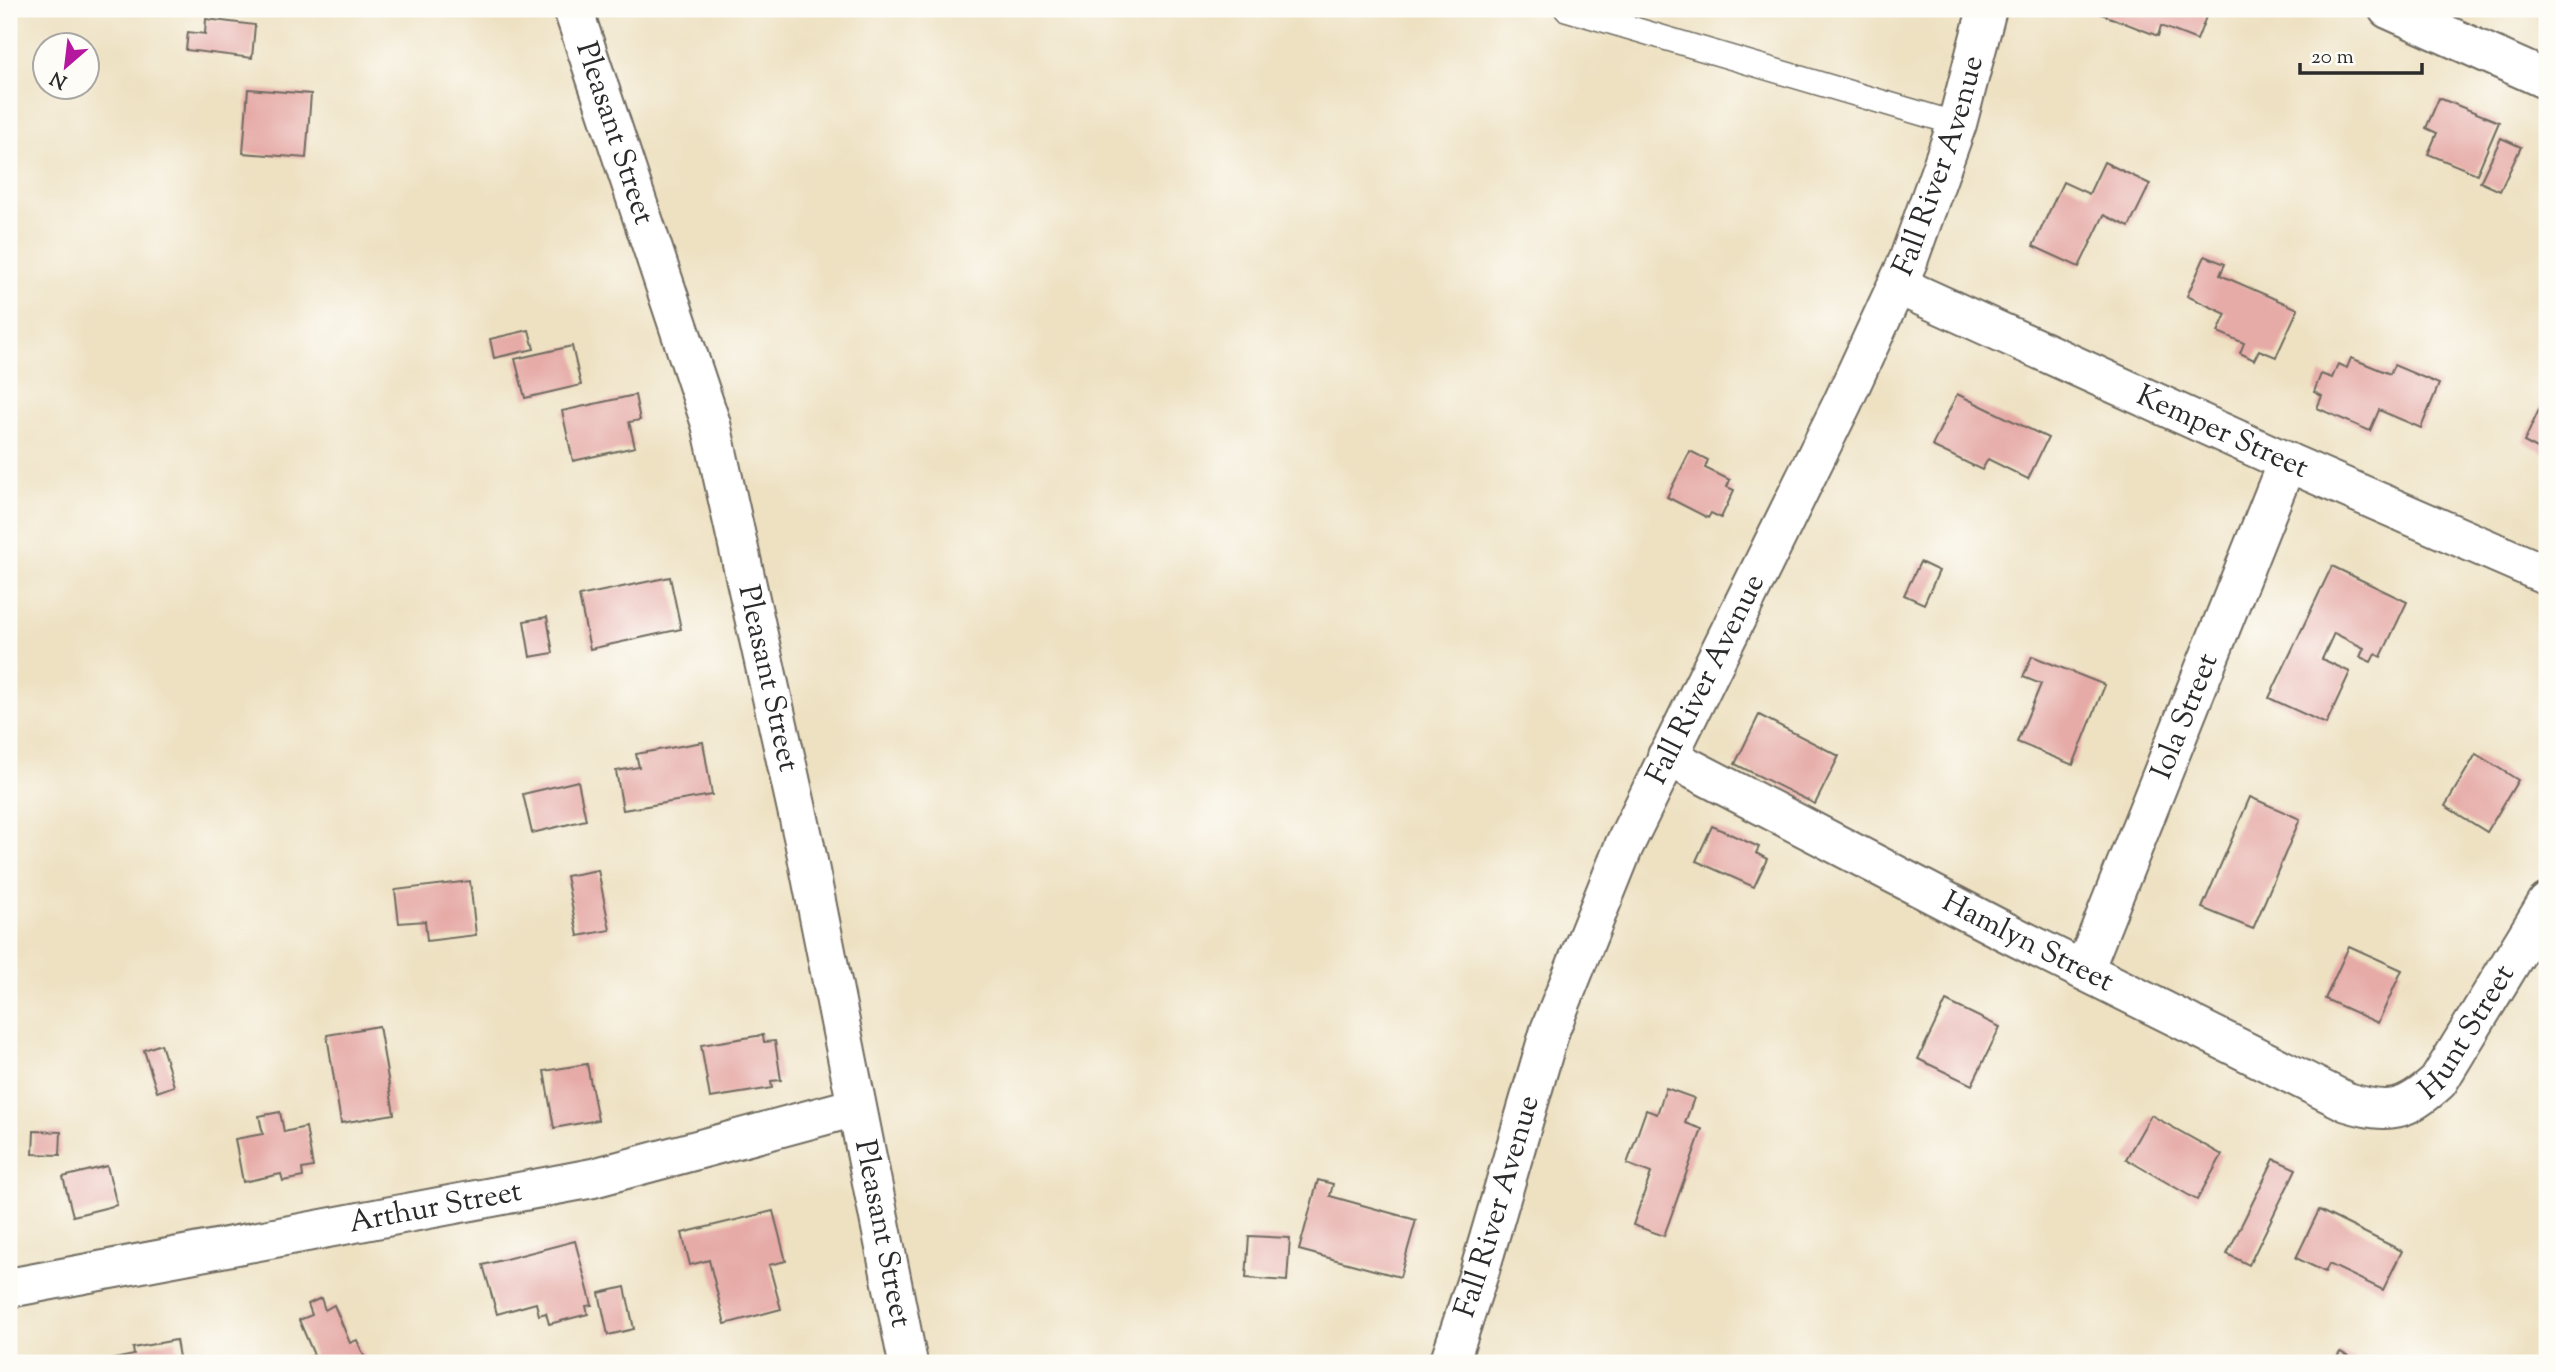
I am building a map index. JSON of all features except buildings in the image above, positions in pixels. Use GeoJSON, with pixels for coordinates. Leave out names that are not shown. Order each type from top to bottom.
{"type":"FeatureCollection","features":[{"type":"Feature","properties":{"kind":"street","name":"Pleasant Street"},"geometry":{"type":"LineString","coordinates":[[573,9],[711,424],[804,841],[908,1363]]}},
{"type":"Feature","properties":{"kind":"street","name":"Fall River Avenue"},"geometry":{"type":"LineString","coordinates":[[1449,1363],[1479,1273],[1550,1030],[1624,846],[1842,404],[1897,285],[1931,200],[1957,124],[1987,9]]}},
{"type":"Feature","properties":{"kind":"street"},"geometry":{"type":"LineString","coordinates":[[2388,9],[2547,80]]}},
{"type":"Feature","properties":{"kind":"street","name":"Kemper Street"},"geometry":{"type":"LineString","coordinates":[[1897,285],[2287,462],[2547,575]]}},
{"type":"Feature","properties":{"kind":"street","name":"Iola Street"},"geometry":{"type":"LineString","coordinates":[[2084,970],[2287,462]]}},
{"type":"Feature","properties":{"kind":"street","name":"Hamlyn Street"},"geometry":{"type":"LineString","coordinates":[[1667,756],[1996,928],[2347,1102],[2372,1110],[2395,1110]]}},
{"type":"Feature","properties":{"kind":"street","name":"Hunt Street"},"geometry":{"type":"LineString","coordinates":[[2395,1110],[2419,1100],[2438,1082],[2547,903]]}},
{"type":"Feature","properties":{"kind":"street","name":"Arthur Street"},"geometry":{"type":"LineString","coordinates":[[9,1288],[593,1178],[856,1107]]}},
{"type":"Feature","properties":{"kind":"lane"},"geometry":{"type":"LineString","coordinates":[[1566,9],[1957,124]]}}]}
